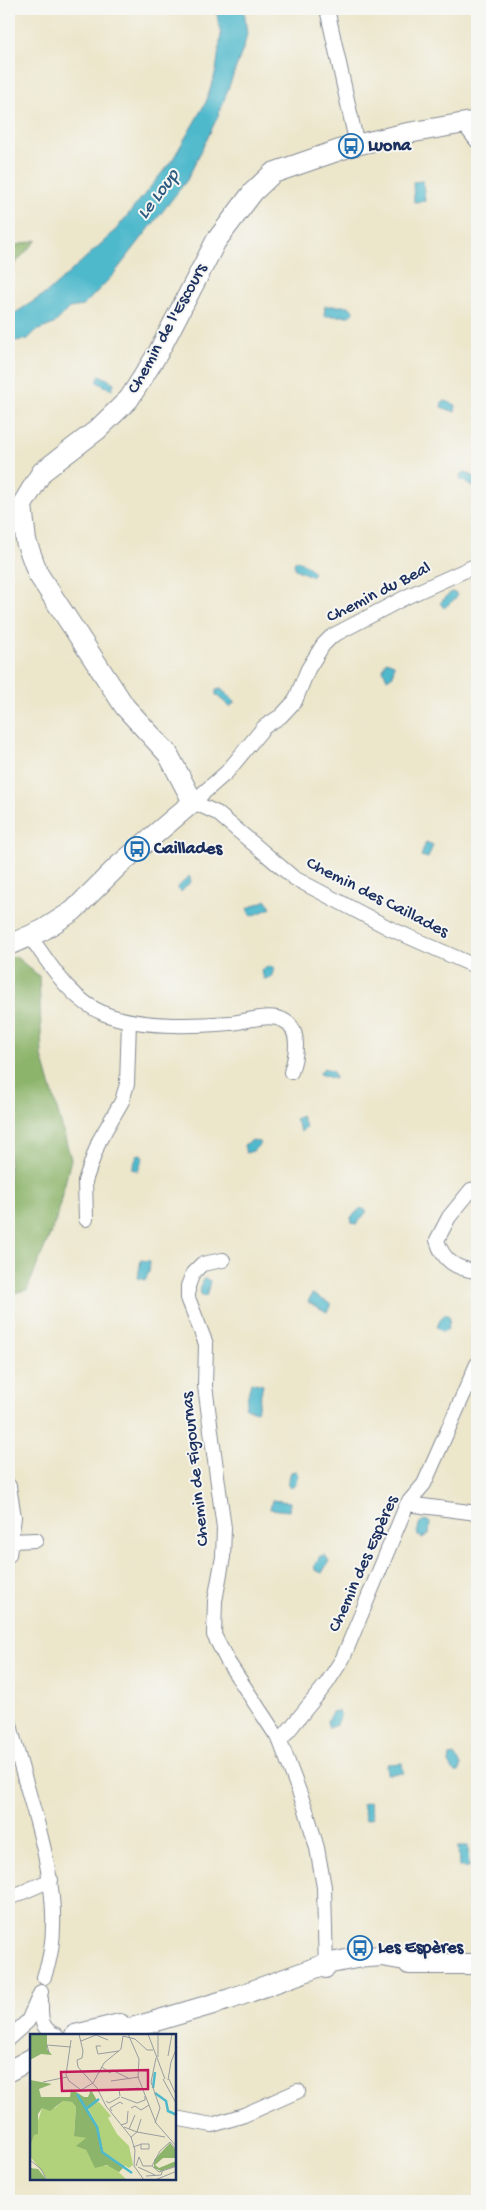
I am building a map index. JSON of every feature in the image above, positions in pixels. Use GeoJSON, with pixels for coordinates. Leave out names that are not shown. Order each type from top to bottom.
{"type":"FeatureCollection","features":[{"type":"Feature","properties":{"kind":"street"},"geometry":{"type":"LineString","coordinates":[[327,9],[357,145]]}},
{"type":"Feature","properties":{"kind":"street"},"geometry":{"type":"LineString","coordinates":[[470,122],[477,141]]}},
{"type":"Feature","properties":{"kind":"street","name":"Chemin de l'Escours"},"geometry":{"type":"LineString","coordinates":[[188,792],[168,754],[124,707],[38,574],[26,541],[22,505],[42,472],[97,430],[129,399],[158,353],[216,241],[253,192],[274,173],[357,145],[470,122]]}},
{"type":"Feature","properties":{"kind":"street","name":"Chemin du Beal"},"geometry":{"type":"LineString","coordinates":[[188,792],[227,772],[264,727],[281,716],[295,701],[308,669],[323,645],[332,636],[406,597],[477,565]]}},
{"type":"Feature","properties":{"kind":"street"},"geometry":{"type":"LineString","coordinates":[[9,945],[43,930],[72,911],[118,866],[188,792]]}},
{"type":"Feature","properties":{"kind":"street","name":"Chemin des Caillades"},"geometry":{"type":"LineString","coordinates":[[188,792],[217,813],[294,878],[389,928],[477,967]]}},
{"type":"Feature","properties":{"kind":"street"},"geometry":{"type":"LineString","coordinates":[[29,935],[67,989],[104,1014],[129,1020],[188,1026],[268,1018],[284,1020],[290,1026],[295,1037],[297,1053],[291,1072]]}},
{"type":"Feature","properties":{"kind":"street"},"geometry":{"type":"LineString","coordinates":[[86,1219],[85,1181],[99,1141],[122,1100],[127,1084],[129,1020]]}},
{"type":"Feature","properties":{"kind":"street"},"geometry":{"type":"LineString","coordinates":[[477,1189],[471,1190],[449,1217],[437,1240],[441,1253],[461,1270],[477,1271]]}},
{"type":"Feature","properties":{"kind":"street","name":"Chemin de Figournas"},"geometry":{"type":"LineString","coordinates":[[223,1260],[202,1264],[193,1273],[188,1286],[188,1298],[206,1344],[206,1386],[224,1528],[223,1557],[215,1601],[214,1635],[228,1662],[280,1741],[306,1810],[317,1848],[324,1887],[326,1969]]}},
{"type":"Feature","properties":{"kind":"street","name":"Chemin des Espères"},"geometry":{"type":"LineString","coordinates":[[280,1741],[327,1683],[343,1658],[407,1504],[424,1484],[477,1364]]}},
{"type":"Feature","properties":{"kind":"street"},"geometry":{"type":"LineString","coordinates":[[9,1486],[14,1517],[10,1548],[36,1540]]}},
{"type":"Feature","properties":{"kind":"street"},"geometry":{"type":"LineString","coordinates":[[407,1504],[477,1513]]}},
{"type":"Feature","properties":{"kind":"street"},"geometry":{"type":"LineString","coordinates":[[9,1720],[51,1880],[54,1925],[52,1951],[44,1978]]}},
{"type":"Feature","properties":{"kind":"street"},"geometry":{"type":"LineString","coordinates":[[9,1898],[51,1880]]}},
{"type":"Feature","properties":{"kind":"street"},"geometry":{"type":"LineString","coordinates":[[90,2034],[104,2033],[162,2018],[326,1969],[422,1963],[477,1964]]}},
{"type":"Feature","properties":{"kind":"street"},"geometry":{"type":"LineString","coordinates":[[9,2038],[28,2021],[41,1992],[41,2021],[49,2032],[54,2034]]}},
{"type":"Feature","properties":{"kind":"street"},"geometry":{"type":"LineString","coordinates":[[9,2059],[30,2048]]}},
{"type":"Feature","properties":{"kind":"street"},"geometry":{"type":"LineString","coordinates":[[9,2071],[30,2060]]}},
{"type":"Feature","properties":{"kind":"street"},"geometry":{"type":"LineString","coordinates":[[176,2118],[212,2125],[244,2115],[298,2091]]}},
{"type":"Feature","properties":{"kind":"green space"},"geometry":{"type":"Polygon","coordinates":[[[37,240],[9,270],[9,247],[37,240]]]}},
{"type":"Feature","properties":{"kind":"green space"},"geometry":{"type":"Polygon","coordinates":[[[15,956],[39,976],[42,1056],[71,1159],[56,1220],[27,1290],[9,1294],[9,958],[15,956]]]}},
{"type":"Feature","properties":{"kind":"water","name":"Le Loup"},"geometry":{"type":"Polygon","coordinates":[[[216,9],[244,9],[247,34],[218,116],[187,180],[113,275],[83,306],[69,308],[54,324],[36,331],[28,339],[9,342],[9,317],[48,292],[114,232],[173,159],[206,102],[216,71],[221,35],[216,9]]]}},
{"type":"Feature","properties":{"kind":"water"},"geometry":{"type":"Polygon","coordinates":[[[423,181],[425,201],[414,202],[413,182],[423,181]]]}},
{"type":"Feature","properties":{"kind":"water"},"geometry":{"type":"Polygon","coordinates":[[[325,306],[349,306],[354,312],[349,316],[324,316],[325,306]]]}},
{"type":"Feature","properties":{"kind":"water"},"geometry":{"type":"Polygon","coordinates":[[[100,375],[114,383],[112,390],[97,382],[100,375]]]}},
{"type":"Feature","properties":{"kind":"water"},"geometry":{"type":"Polygon","coordinates":[[[445,401],[456,405],[455,412],[441,407],[442,402],[445,401]]]}},
{"type":"Feature","properties":{"kind":"water"},"geometry":{"type":"Polygon","coordinates":[[[465,472],[477,478],[474,487],[461,480],[460,475],[465,472]]]}},
{"type":"Feature","properties":{"kind":"water"},"geometry":{"type":"Polygon","coordinates":[[[297,560],[308,566],[314,573],[311,576],[295,569],[294,563],[297,560]]]}},
{"type":"Feature","properties":{"kind":"water"},"geometry":{"type":"Polygon","coordinates":[[[451,592],[456,593],[457,597],[444,608],[440,603],[451,592]]]}},
{"type":"Feature","properties":{"kind":"water"},"geometry":{"type":"Polygon","coordinates":[[[386,661],[394,664],[393,675],[387,679],[383,669],[386,661]]]}},
{"type":"Feature","properties":{"kind":"water"},"geometry":{"type":"Polygon","coordinates":[[[221,689],[235,702],[230,707],[216,695],[216,690],[221,689]]]}},
{"type":"Feature","properties":{"kind":"water"},"geometry":{"type":"Polygon","coordinates":[[[426,842],[433,845],[428,858],[421,856],[426,842]]]}},
{"type":"Feature","properties":{"kind":"water"},"geometry":{"type":"Polygon","coordinates":[[[189,876],[191,881],[181,892],[177,888],[189,876]]]}},
{"type":"Feature","properties":{"kind":"water"},"geometry":{"type":"Polygon","coordinates":[[[267,900],[271,908],[252,916],[249,913],[248,908],[267,900]]]}},
{"type":"Feature","properties":{"kind":"water"},"geometry":{"type":"Polygon","coordinates":[[[270,966],[275,968],[272,974],[273,977],[264,979],[261,970],[270,966]]]}},
{"type":"Feature","properties":{"kind":"water"},"geometry":{"type":"Polygon","coordinates":[[[324,1068],[333,1072],[335,1079],[319,1074],[324,1068]]]}},
{"type":"Feature","properties":{"kind":"water"},"geometry":{"type":"Polygon","coordinates":[[[301,1116],[306,1127],[301,1132],[295,1119],[301,1116]]]}},
{"type":"Feature","properties":{"kind":"water"},"geometry":{"type":"Polygon","coordinates":[[[253,1140],[261,1143],[253,1151],[246,1153],[244,1145],[253,1140]]]}},
{"type":"Feature","properties":{"kind":"water"},"geometry":{"type":"Polygon","coordinates":[[[141,1154],[143,1158],[138,1171],[132,1169],[137,1155],[141,1154]]]}},
{"type":"Feature","properties":{"kind":"water"},"geometry":{"type":"Polygon","coordinates":[[[361,1208],[367,1211],[357,1224],[352,1223],[351,1217],[361,1208]]]}},
{"type":"Feature","properties":{"kind":"water"},"geometry":{"type":"Polygon","coordinates":[[[141,1260],[150,1261],[149,1272],[145,1280],[138,1278],[141,1260]]]}},
{"type":"Feature","properties":{"kind":"water"},"geometry":{"type":"Polygon","coordinates":[[[205,1278],[210,1281],[206,1297],[201,1294],[199,1288],[205,1278]]]}},
{"type":"Feature","properties":{"kind":"water"},"geometry":{"type":"Polygon","coordinates":[[[312,1294],[331,1304],[327,1312],[308,1302],[312,1294]]]}},
{"type":"Feature","properties":{"kind":"water"},"geometry":{"type":"Polygon","coordinates":[[[446,1314],[450,1317],[448,1329],[442,1332],[437,1327],[441,1318],[446,1314]]]}},
{"type":"Feature","properties":{"kind":"water"},"geometry":{"type":"Polygon","coordinates":[[[251,1382],[263,1385],[257,1411],[245,1408],[251,1382]]]}},
{"type":"Feature","properties":{"kind":"water"},"geometry":{"type":"Polygon","coordinates":[[[296,1471],[298,1475],[294,1486],[291,1488],[287,1484],[291,1472],[296,1471]]]}},
{"type":"Feature","properties":{"kind":"water"},"geometry":{"type":"Polygon","coordinates":[[[272,1500],[290,1502],[289,1511],[270,1509],[272,1500]]]}},
{"type":"Feature","properties":{"kind":"water"},"geometry":{"type":"Polygon","coordinates":[[[425,1520],[430,1522],[429,1534],[422,1538],[418,1535],[418,1528],[421,1522],[425,1520]]]}},
{"type":"Feature","properties":{"kind":"water"},"geometry":{"type":"Polygon","coordinates":[[[325,1555],[329,1561],[322,1573],[315,1570],[314,1566],[320,1556],[325,1555]]]}},
{"type":"Feature","properties":{"kind":"water"},"geometry":{"type":"Polygon","coordinates":[[[338,1711],[341,1716],[338,1719],[337,1725],[329,1728],[327,1721],[332,1712],[338,1711]]]}},
{"type":"Feature","properties":{"kind":"water"},"geometry":{"type":"Polygon","coordinates":[[[454,1755],[462,1766],[459,1772],[454,1772],[449,1763],[450,1756],[454,1755]]]}},
{"type":"Feature","properties":{"kind":"water"},"geometry":{"type":"Polygon","coordinates":[[[402,1763],[403,1773],[387,1774],[386,1764],[402,1763]]]}},
{"type":"Feature","properties":{"kind":"water"},"geometry":{"type":"Polygon","coordinates":[[[369,1802],[373,1818],[366,1820],[362,1804],[369,1802]]]}},
{"type":"Feature","properties":{"kind":"water"},"geometry":{"type":"Polygon","coordinates":[[[458,1846],[468,1846],[469,1867],[459,1867],[458,1846]]]}},
{"type":"Feature","properties":{"kind":"place","name":"Luona"},"geometry":{"type":"Point","coordinates":[351,146]}},
{"type":"Feature","properties":{"kind":"place","name":"Caillades"},"geometry":{"type":"Point","coordinates":[137,849]}},
{"type":"Feature","properties":{"kind":"place","name":"Les Espères"},"geometry":{"type":"Point","coordinates":[360,1948]}}]}
